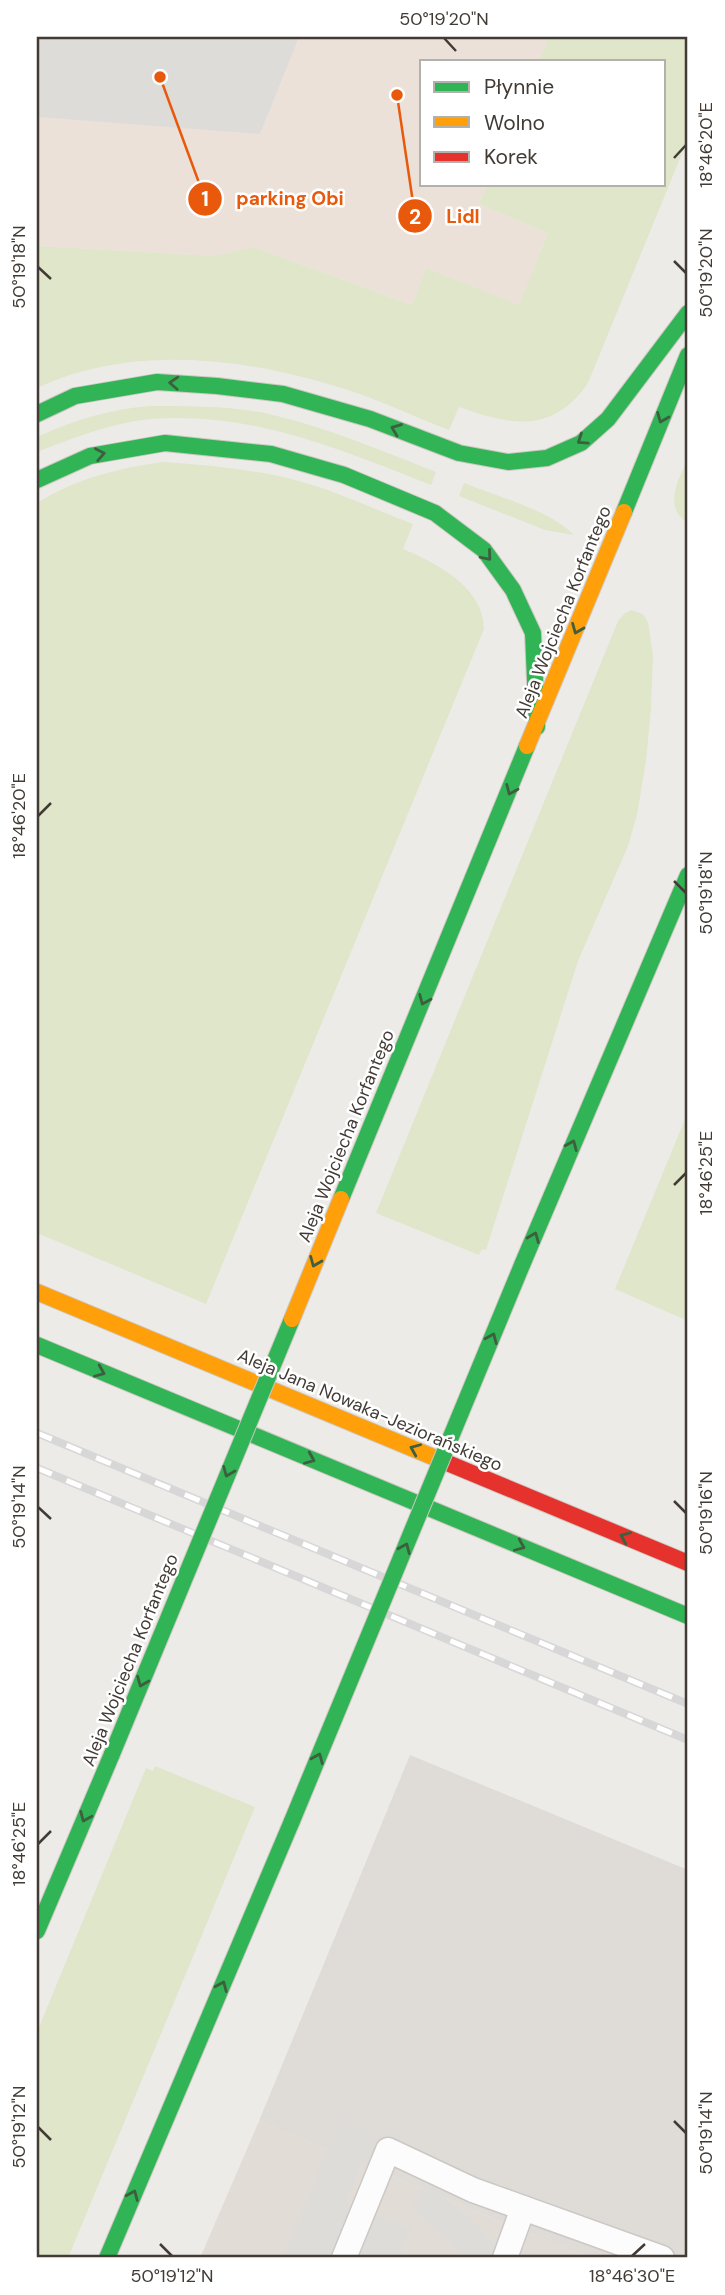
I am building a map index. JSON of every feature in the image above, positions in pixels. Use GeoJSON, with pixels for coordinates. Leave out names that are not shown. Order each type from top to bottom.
{"type":"FeatureCollection","features":[{"type":"Feature","properties":{"kind":"main road"},"geometry":{"type":"LineString","coordinates":[[37,414],[75,396],[157,382],[217,386],[283,394],[370,419],[459,453],[508,462],[547,458],[581,443],[608,419],[688,313]]}},
{"type":"Feature","properties":{"kind":"main road","name":"Aleja Wojciecha Korfantego"},"geometry":{"type":"LineString","coordinates":[[37,1931],[537,727],[688,355]]}},
{"type":"Feature","properties":{"kind":"main road"},"geometry":{"type":"LineString","coordinates":[[37,480],[90,456],[165,443],[271,454],[344,475],[435,513],[484,550],[513,590],[533,634],[537,727]]}},
{"type":"Feature","properties":{"kind":"main road"},"geometry":{"type":"LineString","coordinates":[[107,2258],[688,875]]}},
{"type":"Feature","properties":{"kind":"main road","name":"Aleja Jana Nowaka-Jeziorańskiego"},"geometry":{"type":"LineString","coordinates":[[37,1292],[688,1563]]}},
{"type":"Feature","properties":{"kind":"main road"},"geometry":{"type":"LineString","coordinates":[[107,1304],[201,1360]]}},
{"type":"Feature","properties":{"kind":"main road"},"geometry":{"type":"LineString","coordinates":[[37,1345],[688,1616]]}},
{"type":"Feature","properties":{"kind":"lane"},"geometry":{"type":"LineString","coordinates":[[344,2258],[388,2150],[473,2190],[662,2258]]}},
{"type":"Feature","properties":{"kind":"lane"},"geometry":{"type":"LineString","coordinates":[[505,2258],[523,2208]]}},
{"type":"Feature","properties":{"kind":"shaded area"},"geometry":{"type":"Polygon","coordinates":[[[37,37],[549,37],[539,60],[420,60],[420,186],[487,186],[479,204],[548,233],[519,306],[426,268],[412,305],[253,247],[213,256],[37,246],[37,37]]]}},
{"type":"Feature","properties":{"kind":"shaded area"},"geometry":{"type":"Polygon","coordinates":[[[37,37],[299,37],[260,134],[37,117],[37,37]]]}},
{"type":"Feature","properties":{"kind":"shaded area"},"geometry":{"type":"Polygon","coordinates":[[[410,1755],[688,1870],[688,2258],[589,2258],[259,2121],[410,1755]]]}},
{"type":"Feature","properties":{"kind":"shaded area"},"geometry":{"type":"Polygon","coordinates":[[[259,2121],[589,2258],[200,2258],[259,2121]]]}},
{"type":"Feature","properties":{"kind":"shaded area"},"geometry":{"type":"Polygon","coordinates":[[[339,2121],[372,2134],[346,2202],[411,2229],[399,2258],[282,2258],[339,2121]]]}},
{"type":"Feature","properties":{"kind":"shaded area"},"geometry":{"type":"Polygon","coordinates":[[[425,2183],[473,2221],[495,2246],[548,2258],[462,2258],[412,2209],[425,2183]]]}},
{"type":"Feature","properties":{"kind":"green space"},"geometry":{"type":"Polygon","coordinates":[[[549,37],[688,37],[688,139],[588,383],[574,400],[560,411],[545,418],[513,421],[459,407],[449,430],[358,393],[308,378],[230,363],[190,360],[151,360],[112,365],[74,374],[37,388],[37,246],[213,256],[253,247],[412,305],[426,268],[519,305],[548,233],[479,204],[487,186],[666,186],[666,60],[539,60],[549,37]]]}},
{"type":"Feature","properties":{"kind":"green space"},"geometry":{"type":"Polygon","coordinates":[[[150,406],[229,408],[273,415],[335,433],[436,472],[431,485],[362,458],[294,436],[224,421],[187,418],[150,419],[121,424],[78,436],[37,452],[37,437],[51,431],[106,413],[150,406]]]}},
{"type":"Feature","properties":{"kind":"green space"},"geometry":{"type":"Polygon","coordinates":[[[688,458],[688,523],[680,516],[674,501],[677,484],[688,458]]]}},
{"type":"Feature","properties":{"kind":"green space"},"geometry":{"type":"Polygon","coordinates":[[[163,462],[228,468],[291,479],[338,494],[413,524],[403,549],[443,569],[467,589],[482,614],[484,629],[206,1304],[37,1233],[37,503],[67,487],[98,476],[163,462]]]}},
{"type":"Feature","properties":{"kind":"green space"},"geometry":{"type":"Polygon","coordinates":[[[464,483],[537,511],[574,535],[545,530],[459,496],[464,483]]]}},
{"type":"Feature","properties":{"kind":"green space"},"geometry":{"type":"Polygon","coordinates":[[[631,610],[643,614],[648,622],[653,656],[646,761],[637,815],[628,846],[578,961],[486,1250],[482,1249],[479,1255],[376,1213],[618,621],[631,610]]]}},
{"type":"Feature","properties":{"kind":"green space"},"geometry":{"type":"Polygon","coordinates":[[[688,1112],[688,1321],[615,1289],[688,1112]]]}},
{"type":"Feature","properties":{"kind":"green space"},"geometry":{"type":"Polygon","coordinates":[[[155,1766],[255,1807],[68,2258],[37,2258],[37,2032],[146,1768],[153,1771],[155,1766]]]}},
{"type":"Feature","properties":{"kind":"railway"},"geometry":{"type":"LineString","coordinates":[[37,1433],[688,1704]]}},
{"type":"Feature","properties":{"kind":"railway"},"geometry":{"type":"LineString","coordinates":[[37,1468],[688,1740]]}},
{"type":"Feature","properties":{"kind":"traffic: fast"},"geometry":{"type":"LineString","coordinates":[[37,414],[75,396],[157,382],[217,386],[283,394],[370,419],[459,453],[508,462],[547,458],[581,443],[608,419],[688,313]]}},
{"type":"Feature","properties":{"kind":"traffic: fast"},"geometry":{"type":"LineString","coordinates":[[624,512],[688,355]]}},
{"type":"Feature","properties":{"kind":"traffic: fast"},"geometry":{"type":"LineString","coordinates":[[37,480],[90,456],[165,443],[271,454],[344,475],[435,513],[484,550],[513,590],[533,633],[537,727]]}},
{"type":"Feature","properties":{"kind":"traffic: fast"},"geometry":{"type":"LineString","coordinates":[[341,1199],[527,746]]}},
{"type":"Feature","properties":{"kind":"traffic: fast"},"geometry":{"type":"LineString","coordinates":[[522,1265],[688,875]]}},
{"type":"Feature","properties":{"kind":"traffic: fast"},"geometry":{"type":"LineString","coordinates":[[292,1821],[522,1265]]}},
{"type":"Feature","properties":{"kind":"traffic: fast"},"geometry":{"type":"LineString","coordinates":[[112,1754],[292,1319]]}},
{"type":"Feature","properties":{"kind":"traffic: fast"},"geometry":{"type":"LineString","coordinates":[[37,1345],[688,1616]]}},
{"type":"Feature","properties":{"kind":"traffic: fast"},"geometry":{"type":"LineString","coordinates":[[37,1931],[112,1754]]}},
{"type":"Feature","properties":{"kind":"traffic: fast"},"geometry":{"type":"LineString","coordinates":[[107,2258],[292,1821]]}},
{"type":"Feature","properties":{"kind":"traffic: slow"},"geometry":{"type":"LineString","coordinates":[[527,746],[624,512]]}},
{"type":"Feature","properties":{"kind":"traffic: slow"},"geometry":{"type":"LineString","coordinates":[[292,1319],[341,1199]]}},
{"type":"Feature","properties":{"kind":"traffic: slow"},"geometry":{"type":"LineString","coordinates":[[37,1292],[445,1462]]}},
{"type":"Feature","properties":{"kind":"traffic: jam"},"geometry":{"type":"LineString","coordinates":[[445,1462],[688,1563]]}},
{"type":"Feature","properties":{"kind":"place","name":"parking Obi"},"geometry":{"type":"Point","coordinates":[160,77]}},
{"type":"Feature","properties":{"kind":"place","name":"Lidl"},"geometry":{"type":"Point","coordinates":[397,95]}}]}
